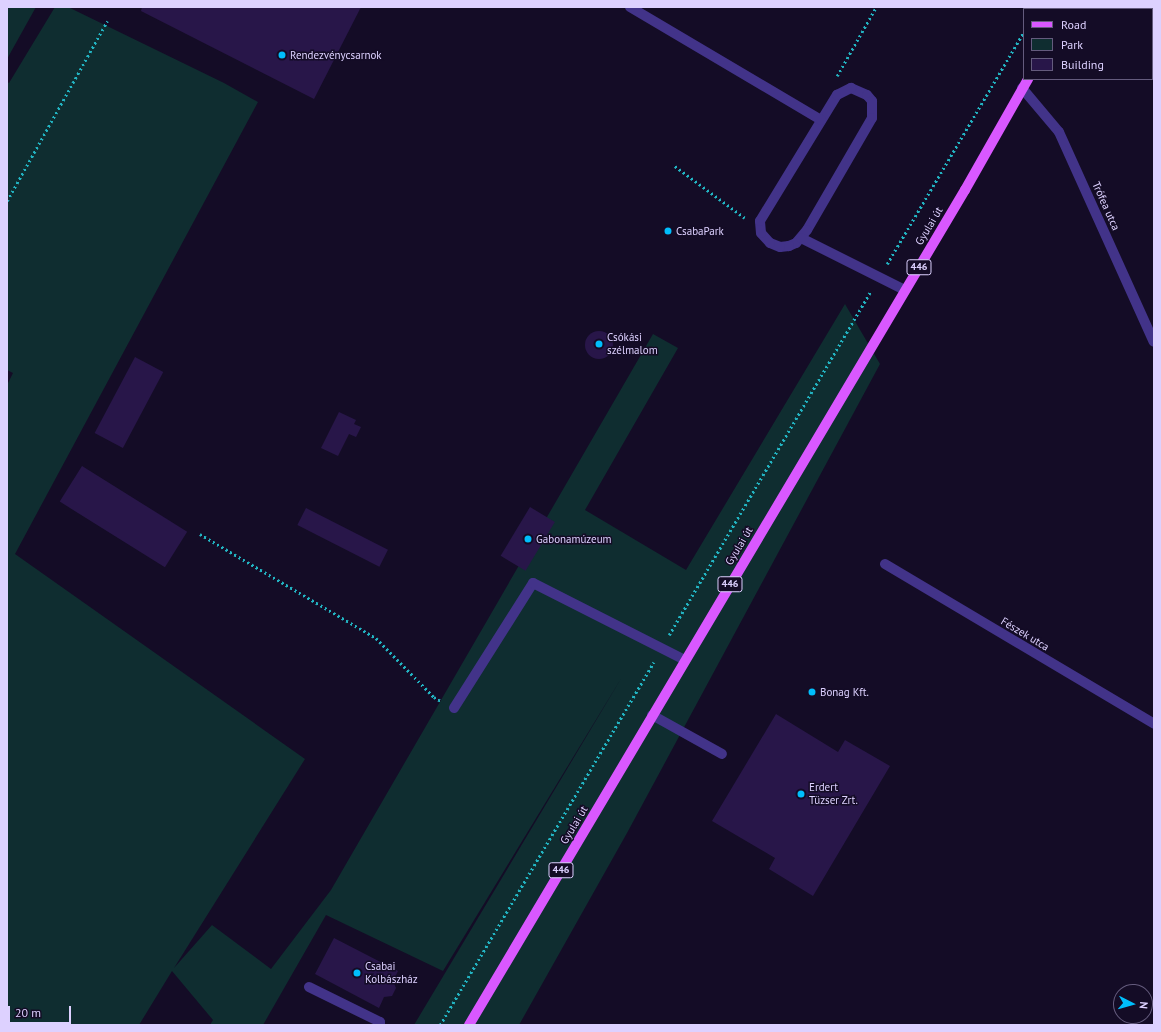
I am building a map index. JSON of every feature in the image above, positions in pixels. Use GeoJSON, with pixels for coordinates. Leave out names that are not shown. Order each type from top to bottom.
{"type":"FeatureCollection","features":[{"type":"Feature","properties":{"kind":"main road","name":"Gyulai út"},"geometry":{"type":"LineString","coordinates":[[470,1025],[652,715],[965,190],[1027,80]]}},
{"type":"Feature","properties":{"kind":"street"},"geometry":{"type":"LineString","coordinates":[[630,7],[821,120]]}},
{"type":"Feature","properties":{"kind":"street","name":"Trófea utca"},"geometry":{"type":"LineString","coordinates":[[1022,88],[1059,132],[1154,342]]}},
{"type":"Feature","properties":{"kind":"street"},"geometry":{"type":"LineString","coordinates":[[844,90],[859,90],[867,95],[872,101],[872,118],[800,238],[796,243],[780,247],[765,239],[759,227],[821,120],[836,94],[844,90]]}},
{"type":"Feature","properties":{"kind":"street"},"geometry":{"type":"LineString","coordinates":[[800,238],[905,290]]}},
{"type":"Feature","properties":{"kind":"street","name":"Fészek utca"},"geometry":{"type":"LineString","coordinates":[[885,564],[1154,724]]}},
{"type":"Feature","properties":{"kind":"street"},"geometry":{"type":"LineString","coordinates":[[454,708],[533,583],[685,660]]}},
{"type":"Feature","properties":{"kind":"street"},"geometry":{"type":"LineString","coordinates":[[652,715],[722,754]]}},
{"type":"Feature","properties":{"kind":"street"},"geometry":{"type":"LineString","coordinates":[[309,987],[380,1022],[380,1025]]}},
{"type":"Feature","properties":{"kind":"path"},"geometry":{"type":"LineString","coordinates":[[834,81],[876,7]]}},
{"type":"Feature","properties":{"kind":"path"},"geometry":{"type":"LineString","coordinates":[[7,201],[107,21]]}},
{"type":"Feature","properties":{"kind":"path"},"geometry":{"type":"LineString","coordinates":[[440,1025],[1023,33]]}},
{"type":"Feature","properties":{"kind":"path"},"geometry":{"type":"LineString","coordinates":[[675,166],[759,227]]}},
{"type":"Feature","properties":{"kind":"path"},"geometry":{"type":"LineString","coordinates":[[200,534],[376,638],[434,697],[454,708]]}},
{"type":"Feature","properties":{"kind":"green space"},"geometry":{"type":"Polygon","coordinates":[[[7,7],[36,7],[7,59],[7,7]]]}},
{"type":"Feature","properties":{"kind":"green space"},"geometry":{"type":"Polygon","coordinates":[[[55,7],[68,7],[224,83],[258,102],[15,554],[305,759],[174,968],[212,925],[271,969],[331,890],[653,334],[678,348],[585,510],[686,570],[845,304],[880,364],[627,833],[519,1025],[414,1025],[622,677],[443,971],[326,915],[263,1025],[210,1025],[213,1020],[172,971],[139,1025],[7,1025],[7,385],[13,373],[7,370],[7,82],[9,83],[55,7]]]}},
{"type":"Feature","properties":{"kind":"building","name":"Rendezvénycsarnok"},"geometry":{"type":"Polygon","coordinates":[[[142,7],[361,7],[314,99],[141,11],[142,7]]]}},
{"type":"Feature","properties":{"kind":"building","name":"Csókási szélmalom"},"geometry":{"type":"Polygon","coordinates":[[[599,331],[609,335],[613,345],[609,355],[599,359],[589,355],[585,345],[589,335],[599,331]]]}},
{"type":"Feature","properties":{"kind":"building"},"geometry":{"type":"Polygon","coordinates":[[[135,357],[163,372],[123,448],[95,433],[135,357]]]}},
{"type":"Feature","properties":{"kind":"building"},"geometry":{"type":"Polygon","coordinates":[[[339,412],[356,420],[354,424],[361,427],[356,437],[349,434],[338,456],[321,448],[339,412]]]}},
{"type":"Feature","properties":{"kind":"building"},"geometry":{"type":"Polygon","coordinates":[[[82,466],[187,532],[165,567],[60,502],[82,466]]]}},
{"type":"Feature","properties":{"kind":"building","name":"Gabonamúzeum"},"geometry":{"type":"Polygon","coordinates":[[[530,507],[555,522],[526,571],[501,556],[530,507]]]}},
{"type":"Feature","properties":{"kind":"building"},"geometry":{"type":"Polygon","coordinates":[[[306,508],[388,550],[379,567],[297,525],[306,508]]]}},
{"type":"Feature","properties":{"kind":"building","name":"Erdert Tüzser Zrt."},"geometry":{"type":"Polygon","coordinates":[[[776,714],[838,752],[845,740],[890,766],[813,896],[769,869],[775,858],[712,821],[776,714]]]}},
{"type":"Feature","properties":{"kind":"building","name":"Csabai Kolbászház"},"geometry":{"type":"Polygon","coordinates":[[[334,938],[398,971],[393,981],[396,988],[392,996],[384,997],[379,1008],[315,974],[334,938]]]}},
{"type":"Feature","properties":{"kind":"place","name":"Rendezvénycsarnok"},"geometry":{"type":"Point","coordinates":[282,55]}},
{"type":"Feature","properties":{"kind":"place","name":"CsabaPark"},"geometry":{"type":"Point","coordinates":[668,231]}},
{"type":"Feature","properties":{"kind":"place","name":"Csókási szélmalom"},"geometry":{"type":"Point","coordinates":[599,344]}},
{"type":"Feature","properties":{"kind":"place","name":"Gabonamúzeum"},"geometry":{"type":"Point","coordinates":[528,539]}},
{"type":"Feature","properties":{"kind":"place","name":"Bonag Kft."},"geometry":{"type":"Point","coordinates":[812,692]}},
{"type":"Feature","properties":{"kind":"place","name":"Erdert Tüzser Zrt."},"geometry":{"type":"Point","coordinates":[801,794]}},
{"type":"Feature","properties":{"kind":"place","name":"Csabai Kolbászház"},"geometry":{"type":"Point","coordinates":[357,973]}}]}
